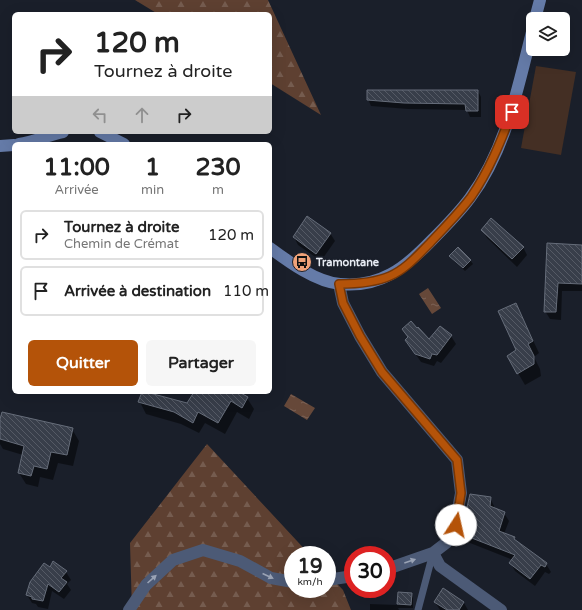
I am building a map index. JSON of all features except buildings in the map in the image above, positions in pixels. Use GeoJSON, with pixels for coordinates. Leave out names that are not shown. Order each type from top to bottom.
{"type":"FeatureCollection","features":[{"type":"Feature","properties":{"kind":"street"},"geometry":{"type":"LineString","coordinates":[[537,12],[540,0]]}},
{"type":"Feature","properties":{"kind":"street"},"geometry":{"type":"LineString","coordinates":[[272,249],[312,275],[325,281],[339,284],[369,283],[391,276],[415,258],[470,198],[487,171],[512,112],[526,56]]}},
{"type":"Feature","properties":{"kind":"street"},"geometry":{"type":"LineString","coordinates":[[32,142],[52,134]]}},
{"type":"Feature","properties":{"kind":"street"},"geometry":{"type":"LineString","coordinates":[[104,134],[120,142]]}},
{"type":"Feature","properties":{"kind":"street"},"geometry":{"type":"LineString","coordinates":[[0,146],[12,145]]}},
{"type":"Feature","properties":{"kind":"street"},"geometry":{"type":"LineString","coordinates":[[339,284],[343,303],[360,336],[382,372],[457,460],[461,493],[456,525],[446,543],[433,554],[396,566]]}},
{"type":"Feature","properties":{"kind":"street"},"geometry":{"type":"LineString","coordinates":[[129,610],[146,585],[173,560],[202,550],[240,561],[271,578],[284,580]]}},
{"type":"Feature","properties":{"kind":"street"},"geometry":{"type":"LineString","coordinates":[[433,554],[440,566],[501,610]]}},
{"type":"Feature","properties":{"kind":"lane"},"geometry":{"type":"LineString","coordinates":[[418,610],[433,554]]}},
{"type":"Feature","properties":{"kind":"shaded area"},"geometry":{"type":"Polygon","coordinates":[[[536,66],[576,72],[561,155],[521,148],[536,66]]]}},
{"type":"Feature","properties":{"kind":"green space"},"geometry":{"type":"Polygon","coordinates":[[[135,0],[268,0],[321,115],[272,84],[272,12],[155,12],[135,0]]]}},
{"type":"Feature","properties":{"kind":"green space"},"geometry":{"type":"Polygon","coordinates":[[[207,444],[302,546],[284,546],[284,598],[336,598],[336,583],[343,590],[344,598],[346,598],[351,610],[132,610],[130,543],[207,444]]]}},
{"type":"Feature","properties":{"kind":"water"},"geometry":{"type":"Polygon","coordinates":[[[428,288],[441,308],[432,314],[419,294],[428,288]]]}},
{"type":"Feature","properties":{"kind":"water"},"geometry":{"type":"Polygon","coordinates":[[[291,394],[315,408],[307,420],[284,406],[291,394]]]}},
{"type":"Feature","properties":{"kind":"place","name":"Tramontane"},"geometry":{"type":"Point","coordinates":[302,262]}},
{"type":"Feature","properties":{"kind":"route"},"geometry":{"type":"LineString","coordinates":[[456,525],[461,493],[457,460],[382,372],[360,336],[343,303],[339,284],[369,283],[380,280],[391,276],[415,258],[470,198],[487,171],[512,112]]}}]}
